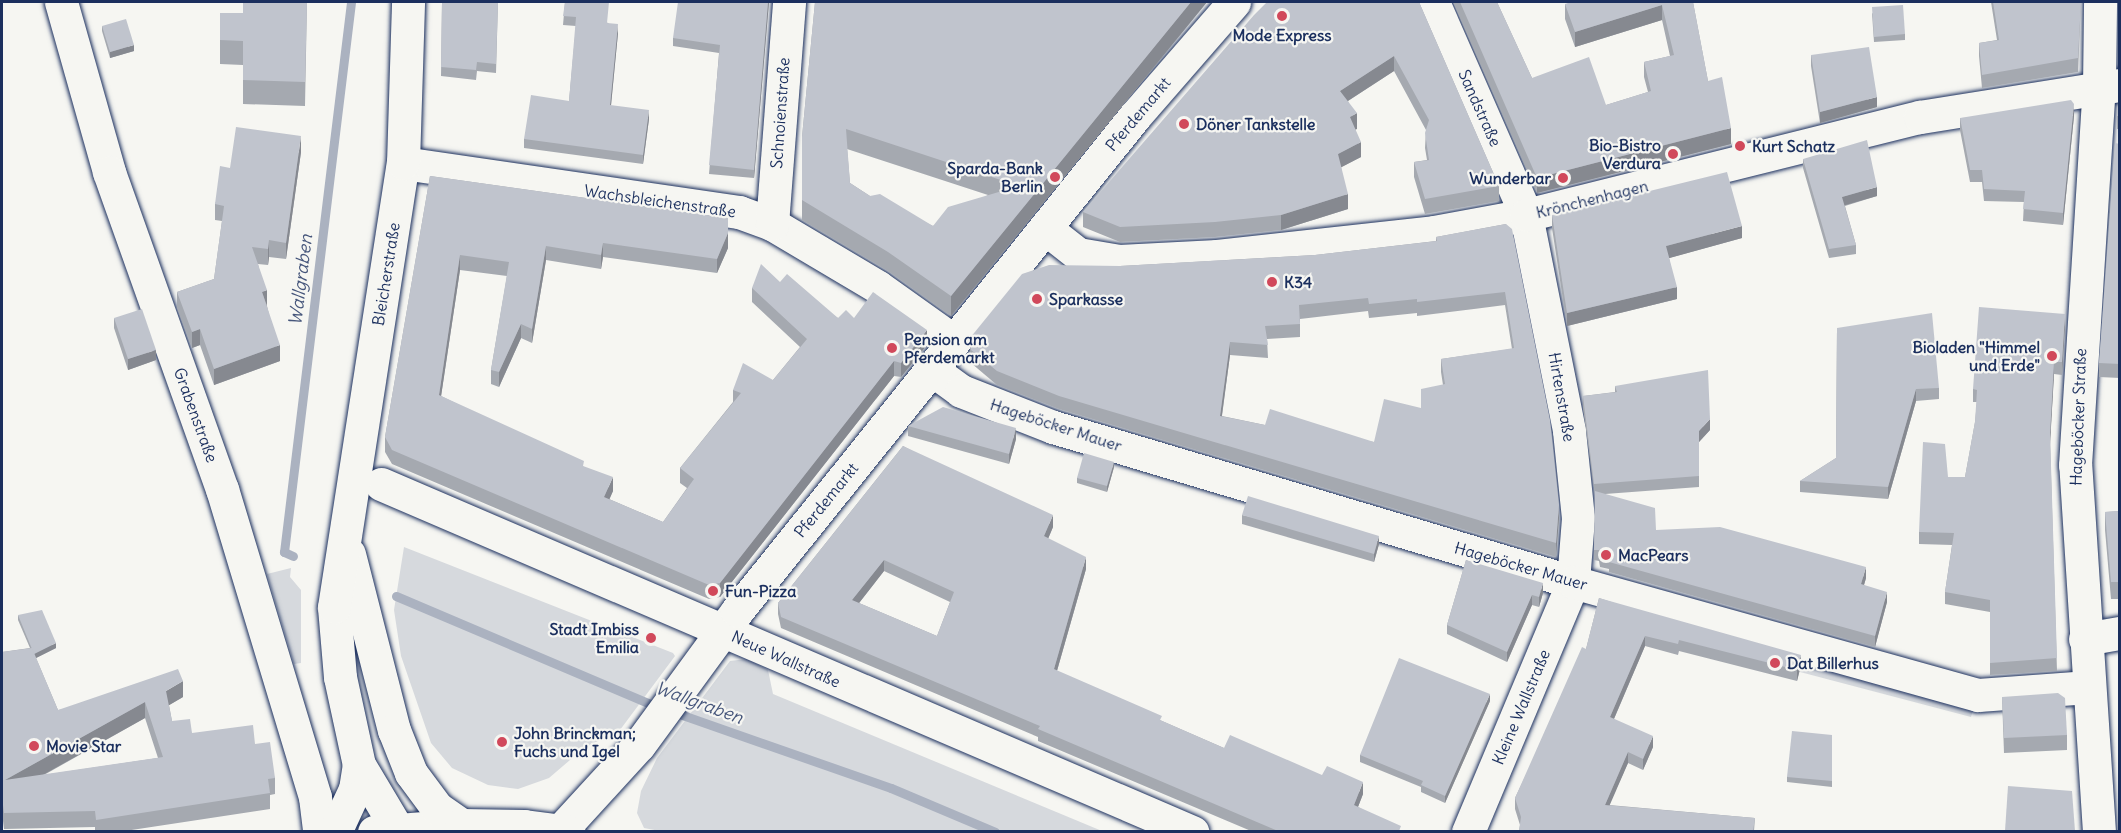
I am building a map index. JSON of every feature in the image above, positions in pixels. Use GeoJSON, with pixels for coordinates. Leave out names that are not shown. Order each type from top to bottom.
{"type":"FeatureCollection","features":[{"type":"Feature","properties":{"kind":"street","name":"Grabenstraße"},"geometry":{"type":"LineString","coordinates":[[62,2],[109,172],[222,489],[315,797],[319,831]]}},
{"type":"Feature","properties":{"kind":"street","name":"Bleicherstraße"},"geometry":{"type":"LineString","coordinates":[[408,2],[403,163],[357,446],[347,544],[335,617],[340,677],[359,765],[417,826]]}},
{"type":"Feature","properties":{"kind":"street","name":"Schnoienstraße"},"geometry":{"type":"LineString","coordinates":[[772,224],[789,2]]}},
{"type":"Feature","properties":{"kind":"street","name":"Pferdemarkt"},"geometry":{"type":"LineString","coordinates":[[723,631],[932,369],[947,336],[1045,228],[1234,2]]}},
{"type":"Feature","properties":{"kind":"street","name":"Sandstraße"},"geometry":{"type":"LineString","coordinates":[[1433,2],[1526,215]]}},
{"type":"Feature","properties":{"kind":"street","name":"Hageböcker Straße"},"geometry":{"type":"LineString","coordinates":[[2099,831],[2085,639],[2076,444],[2109,87],[2100,2]]}},
{"type":"Feature","properties":{"kind":"street","name":"Krönchenhagen"},"geometry":{"type":"LineString","coordinates":[[1045,228],[1078,254],[1119,261],[1217,256],[1434,232],[1526,215],[1920,117],[2109,87]]}},
{"type":"Feature","properties":{"kind":"street","name":"Wachsbleichenstraße"},"geometry":{"type":"LineString","coordinates":[[403,163],[739,212],[772,224],[878,287],[947,336]]}},
{"type":"Feature","properties":{"kind":"street","name":"Hirtenstraße"},"geometry":{"type":"LineString","coordinates":[[1526,215],[1569,431],[1578,518],[1573,582]]}},
{"type":"Feature","properties":{"kind":"street","name":"Hageböcker Mauer"},"geometry":{"type":"LineString","coordinates":[[932,369],[961,391],[1044,424],[1573,582],[1978,695],[2089,687]]}},
{"type":"Feature","properties":{"kind":"street","name":"Neue Wallstraße"},"geometry":{"type":"LineString","coordinates":[[381,484],[1192,831]]}},
{"type":"Feature","properties":{"kind":"street","name":"Bleicherstraße"},"geometry":{"type":"LineString","coordinates":[[347,544],[394,730],[411,773],[417,826]]}},
{"type":"Feature","properties":{"kind":"street","name":"Kleine Wallstraße"},"geometry":{"type":"LineString","coordinates":[[1468,831],[1573,582]]}},
{"type":"Feature","properties":{"kind":"street"},"geometry":{"type":"LineString","coordinates":[[417,826],[565,830],[639,745],[723,631]]}},
{"type":"Feature","properties":{"kind":"street"},"geometry":{"type":"LineString","coordinates":[[2085,639],[2120,633]]}},
{"type":"Feature","properties":{"kind":"street"},"geometry":{"type":"LineString","coordinates":[[335,831],[356,789],[359,765]]}},
{"type":"Feature","properties":{"kind":"shaded area"},"geometry":{"type":"Polygon","coordinates":[[[404,547],[673,653],[675,656],[620,730],[584,748],[549,778],[518,789],[488,785],[452,768],[431,743],[401,656],[394,610],[404,547]]]}},
{"type":"Feature","properties":{"kind":"shaded area"},"geometry":{"type":"Polygon","coordinates":[[[291,568],[290,577],[301,590],[301,663],[294,664],[267,574],[291,568]]]}},
{"type":"Feature","properties":{"kind":"shaded area"},"geometry":{"type":"Polygon","coordinates":[[[747,659],[768,670],[773,694],[1102,831],[665,832],[644,828],[637,813],[641,791],[657,758],[730,661],[747,659]]]}},
{"type":"Feature","properties":{"kind":"shaded area"},"geometry":{"type":"Polygon","coordinates":[[[1804,659],[1974,705],[1971,717],[1800,672],[1804,659]]]}},
{"type":"Feature","properties":{"kind":"building"},"geometry":{"type":"Polygon","coordinates":[[[243,2],[307,2],[305,82],[243,80],[243,41],[220,40],[220,13],[243,13],[243,2]]]}},
{"type":"Feature","properties":{"kind":"building"},"geometry":{"type":"Polygon","coordinates":[[[442,2],[498,2],[496,64],[477,62],[476,70],[441,67],[442,2]]]}},
{"type":"Feature","properties":{"kind":"building"},"geometry":{"type":"Polygon","coordinates":[[[565,2],[609,2],[607,23],[618,24],[610,105],[649,110],[643,155],[524,139],[531,95],[569,101],[576,17],[563,16],[565,2]]]}},
{"type":"Feature","properties":{"kind":"building"},"geometry":{"type":"Polygon","coordinates":[[[678,2],[768,2],[754,170],[709,165],[720,45],[673,38],[678,2]]]}},
{"type":"Feature","properties":{"kind":"building"},"geometry":{"type":"Polygon","coordinates":[[[815,2],[1191,2],[951,296],[888,252],[802,200],[802,137],[815,2]],[[846,129],[850,183],[870,196],[880,194],[933,226],[948,207],[1019,186],[846,129]]]}},
{"type":"Feature","properties":{"kind":"building"},"geometry":{"type":"Polygon","coordinates":[[[1267,2],[1419,2],[1499,186],[1425,199],[1414,162],[1429,160],[1425,133],[1429,120],[1394,56],[1340,91],[1357,113],[1350,117],[1361,142],[1338,154],[1348,194],[1281,215],[1215,222],[1120,227],[1083,212],[1267,2]]]}},
{"type":"Feature","properties":{"kind":"building"},"geometry":{"type":"Polygon","coordinates":[[[1460,2],[1497,2],[1532,78],[1589,57],[1606,105],[1651,91],[1644,62],[1674,55],[1662,5],[1575,32],[1565,4],[1571,2],[1693,2],[1708,81],[1722,77],[1731,128],[1537,178],[1460,2]]]}},
{"type":"Feature","properties":{"kind":"building"},"geometry":{"type":"Polygon","coordinates":[[[1993,2],[2081,2],[2078,58],[1982,75],[1979,43],[1999,40],[1993,2]]]}},
{"type":"Feature","properties":{"kind":"building"},"geometry":{"type":"Polygon","coordinates":[[[1903,5],[1905,34],[1874,37],[1872,7],[1903,5]]]}},
{"type":"Feature","properties":{"kind":"building"},"geometry":{"type":"Polygon","coordinates":[[[126,19],[134,45],[110,52],[102,26],[126,19]]]}},
{"type":"Feature","properties":{"kind":"building"},"geometry":{"type":"Polygon","coordinates":[[[1869,47],[1877,97],[1820,112],[1811,55],[1869,47]]]}},
{"type":"Feature","properties":{"kind":"building"},"geometry":{"type":"Polygon","coordinates":[[[2119,91],[2120,116],[2117,116],[2119,91]]]}},
{"type":"Feature","properties":{"kind":"building"},"geometry":{"type":"Polygon","coordinates":[[[2071,100],[2074,104],[2063,213],[2023,209],[2025,191],[1984,189],[1982,170],[1970,170],[1960,118],[2071,100]]]}},
{"type":"Feature","properties":{"kind":"building"},"geometry":{"type":"Polygon","coordinates":[[[236,127],[301,136],[286,243],[269,240],[268,249],[252,247],[267,290],[262,292],[280,345],[214,369],[200,329],[192,332],[177,292],[214,279],[224,206],[215,204],[220,166],[230,168],[236,127]]]}},
{"type":"Feature","properties":{"kind":"building"},"geometry":{"type":"Polygon","coordinates":[[[1867,140],[1877,187],[1842,197],[1856,245],[1829,249],[1803,159],[1867,140]]]}},
{"type":"Feature","properties":{"kind":"building"},"geometry":{"type":"Polygon","coordinates":[[[2115,143],[2120,144],[2120,364],[2099,363],[2115,143]]]}},
{"type":"Feature","properties":{"kind":"building"},"geometry":{"type":"Polygon","coordinates":[[[1727,172],[1742,226],[1666,246],[1677,287],[1567,313],[1552,215],[1727,172]]]}},
{"type":"Feature","properties":{"kind":"building"},"geometry":{"type":"Polygon","coordinates":[[[430,176],[728,218],[728,233],[717,259],[603,243],[601,255],[546,246],[532,329],[521,324],[499,372],[491,370],[509,262],[460,255],[439,395],[584,461],[583,466],[613,477],[604,497],[663,522],[694,479],[680,468],[741,393],[733,390],[743,363],[773,380],[807,339],[752,288],[761,264],[780,282],[787,274],[838,318],[846,310],[854,318],[873,292],[927,330],[901,363],[894,361],[720,583],[709,585],[392,450],[385,437],[430,176]]]}},
{"type":"Feature","properties":{"kind":"building"},"geometry":{"type":"Polygon","coordinates":[[[1506,224],[1512,229],[1550,420],[1559,505],[1556,543],[1059,396],[997,371],[971,350],[970,338],[1022,274],[1049,265],[1120,266],[1315,255],[1437,241],[1436,237],[1506,224]],[[1505,292],[1417,302],[1417,299],[1369,304],[1368,298],[1299,305],[1300,324],[1265,326],[1268,345],[1230,342],[1220,416],[1265,425],[1270,409],[1374,442],[1384,399],[1421,408],[1421,389],[1445,384],[1441,359],[1514,348],[1505,292]]]}},
{"type":"Feature","properties":{"kind":"building"},"geometry":{"type":"Polygon","coordinates":[[[1979,307],[2065,314],[2062,362],[2054,362],[2050,433],[2057,658],[1990,663],[1990,600],[1945,592],[1954,533],[1919,532],[1923,442],[1945,444],[1948,477],[1965,477],[1975,422],[1977,390],[1973,389],[1979,307]]]}},
{"type":"Feature","properties":{"kind":"building"},"geometry":{"type":"Polygon","coordinates":[[[142,309],[156,350],[128,359],[114,318],[142,309]]]}},
{"type":"Feature","properties":{"kind":"building"},"geometry":{"type":"Polygon","coordinates":[[[1932,313],[1939,388],[1916,389],[1888,487],[1800,481],[1836,458],[1837,328],[1932,313]]]}},
{"type":"Feature","properties":{"kind":"building"},"geometry":{"type":"Polygon","coordinates":[[[1708,370],[1710,419],[1699,431],[1699,476],[1594,484],[1583,396],[1617,392],[1615,386],[1708,370]]]}},
{"type":"Feature","properties":{"kind":"building"},"geometry":{"type":"Polygon","coordinates":[[[943,407],[1016,428],[1009,454],[908,426],[943,407]]]}},
{"type":"Feature","properties":{"kind":"building"},"geometry":{"type":"Polygon","coordinates":[[[903,446],[1053,515],[1044,536],[1086,557],[1054,669],[1162,716],[1160,720],[1224,748],[1230,735],[1322,775],[1327,766],[1363,782],[1354,805],[1401,826],[1399,831],[1278,831],[1038,729],[1040,726],[781,617],[778,603],[903,446]],[[884,560],[852,600],[937,636],[954,592],[884,560]]]}},
{"type":"Feature","properties":{"kind":"building"},"geometry":{"type":"Polygon","coordinates":[[[1084,453],[1114,462],[1107,486],[1077,478],[1084,453]]]}},
{"type":"Feature","properties":{"kind":"building"},"geometry":{"type":"Polygon","coordinates":[[[1595,491],[1655,508],[1656,530],[1720,527],[1866,567],[1861,584],[1887,592],[1875,636],[1609,562],[1610,559],[1600,556],[1599,550],[1594,550],[1595,491]]]}},
{"type":"Feature","properties":{"kind":"building"},"geometry":{"type":"Polygon","coordinates":[[[1248,496],[1379,536],[1374,554],[1242,515],[1248,496]]]}},
{"type":"Feature","properties":{"kind":"building"},"geometry":{"type":"Polygon","coordinates":[[[2120,511],[2120,582],[2111,582],[2105,512],[2120,511]]]}},
{"type":"Feature","properties":{"kind":"building"},"geometry":{"type":"Polygon","coordinates":[[[1466,560],[1543,583],[1539,597],[1532,595],[1507,652],[1447,625],[1466,560]]]}},
{"type":"Feature","properties":{"kind":"building"},"geometry":{"type":"Polygon","coordinates":[[[1599,598],[1801,655],[1797,670],[1679,640],[1678,644],[1645,636],[1610,717],[1653,736],[1643,759],[1628,752],[1605,805],[1755,818],[1753,831],[1519,831],[1521,817],[1515,798],[1582,647],[1586,649],[1599,598]]]}},
{"type":"Feature","properties":{"kind":"building"},"geometry":{"type":"Polygon","coordinates":[[[42,610],[56,643],[34,654],[18,615],[42,610]]]}},
{"type":"Feature","properties":{"kind":"building"},"geometry":{"type":"Polygon","coordinates":[[[2118,638],[2120,638],[2120,673],[2118,638]]]}},
{"type":"Feature","properties":{"kind":"building"},"geometry":{"type":"Polygon","coordinates":[[[32,648],[58,710],[178,669],[183,681],[166,691],[172,721],[190,719],[192,733],[253,725],[255,744],[270,742],[275,778],[268,779],[270,793],[96,820],[95,811],[4,813],[2,797],[2,652],[32,648]],[[145,702],[5,780],[163,757],[145,702]]]}},
{"type":"Feature","properties":{"kind":"building"},"geometry":{"type":"Polygon","coordinates":[[[1399,658],[1490,694],[1445,796],[1421,785],[1423,781],[1360,755],[1399,658]]]}},
{"type":"Feature","properties":{"kind":"building"},"geometry":{"type":"Polygon","coordinates":[[[2058,693],[2065,698],[2067,735],[2004,738],[2002,697],[2058,693]]]}},
{"type":"Feature","properties":{"kind":"building"},"geometry":{"type":"Polygon","coordinates":[[[1792,731],[1832,735],[1832,781],[1787,777],[1792,731]]]}},
{"type":"Feature","properties":{"kind":"building"},"geometry":{"type":"Polygon","coordinates":[[[2008,786],[2072,791],[2075,831],[2005,831],[2008,786]]]}},
{"type":"Feature","properties":{"kind":"waterway","name":"Wallgraben"},"geometry":{"type":"LineString","coordinates":[[293,556],[284,552],[351,2]]}},
{"type":"Feature","properties":{"kind":"waterway","name":"Wallgraben"},"geometry":{"type":"LineString","coordinates":[[396,596],[658,707]]}},
{"type":"Feature","properties":{"kind":"waterway","name":"Wallgraben"},"geometry":{"type":"LineString","coordinates":[[671,711],[891,788],[995,832]]}},
{"type":"Feature","properties":{"kind":"place","name":"Mode Express"},"geometry":{"type":"Point","coordinates":[1282,16]}},
{"type":"Feature","properties":{"kind":"place","name":"Döner Tankstelle"},"geometry":{"type":"Point","coordinates":[1184,124]}},
{"type":"Feature","properties":{"kind":"place","name":"Kurt Schatz"},"geometry":{"type":"Point","coordinates":[1740,146]}},
{"type":"Feature","properties":{"kind":"place","name":"Bio-Bistro Verdura"},"geometry":{"type":"Point","coordinates":[1673,154]}},
{"type":"Feature","properties":{"kind":"place","name":"Sparda-Bank Berlin"},"geometry":{"type":"Point","coordinates":[1055,177]}},
{"type":"Feature","properties":{"kind":"place","name":"Wunderbar"},"geometry":{"type":"Point","coordinates":[1563,178]}},
{"type":"Feature","properties":{"kind":"place","name":"K34"},"geometry":{"type":"Point","coordinates":[1272,282]}},
{"type":"Feature","properties":{"kind":"place","name":"Sparkasse"},"geometry":{"type":"Point","coordinates":[1037,299]}},
{"type":"Feature","properties":{"kind":"place","name":"Pension am Pferdemarkt"},"geometry":{"type":"Point","coordinates":[892,348]}},
{"type":"Feature","properties":{"kind":"place","name":"Bioladen \"Himmel und Erde\""},"geometry":{"type":"Point","coordinates":[2052,356]}},
{"type":"Feature","properties":{"kind":"place","name":"MacPears"},"geometry":{"type":"Point","coordinates":[1606,555]}},
{"type":"Feature","properties":{"kind":"place","name":"Fun-Pizza"},"geometry":{"type":"Point","coordinates":[713,591]}},
{"type":"Feature","properties":{"kind":"place","name":"Stadt Imbiss Emilia"},"geometry":{"type":"Point","coordinates":[651,638]}},
{"type":"Feature","properties":{"kind":"place","name":"Dat Billerhus"},"geometry":{"type":"Point","coordinates":[1775,663]}},
{"type":"Feature","properties":{"kind":"place","name":"John Brinckman; Fuchs und Igel"},"geometry":{"type":"Point","coordinates":[502,742]}},
{"type":"Feature","properties":{"kind":"place","name":"Movie Star"},"geometry":{"type":"Point","coordinates":[34,746]}}]}
